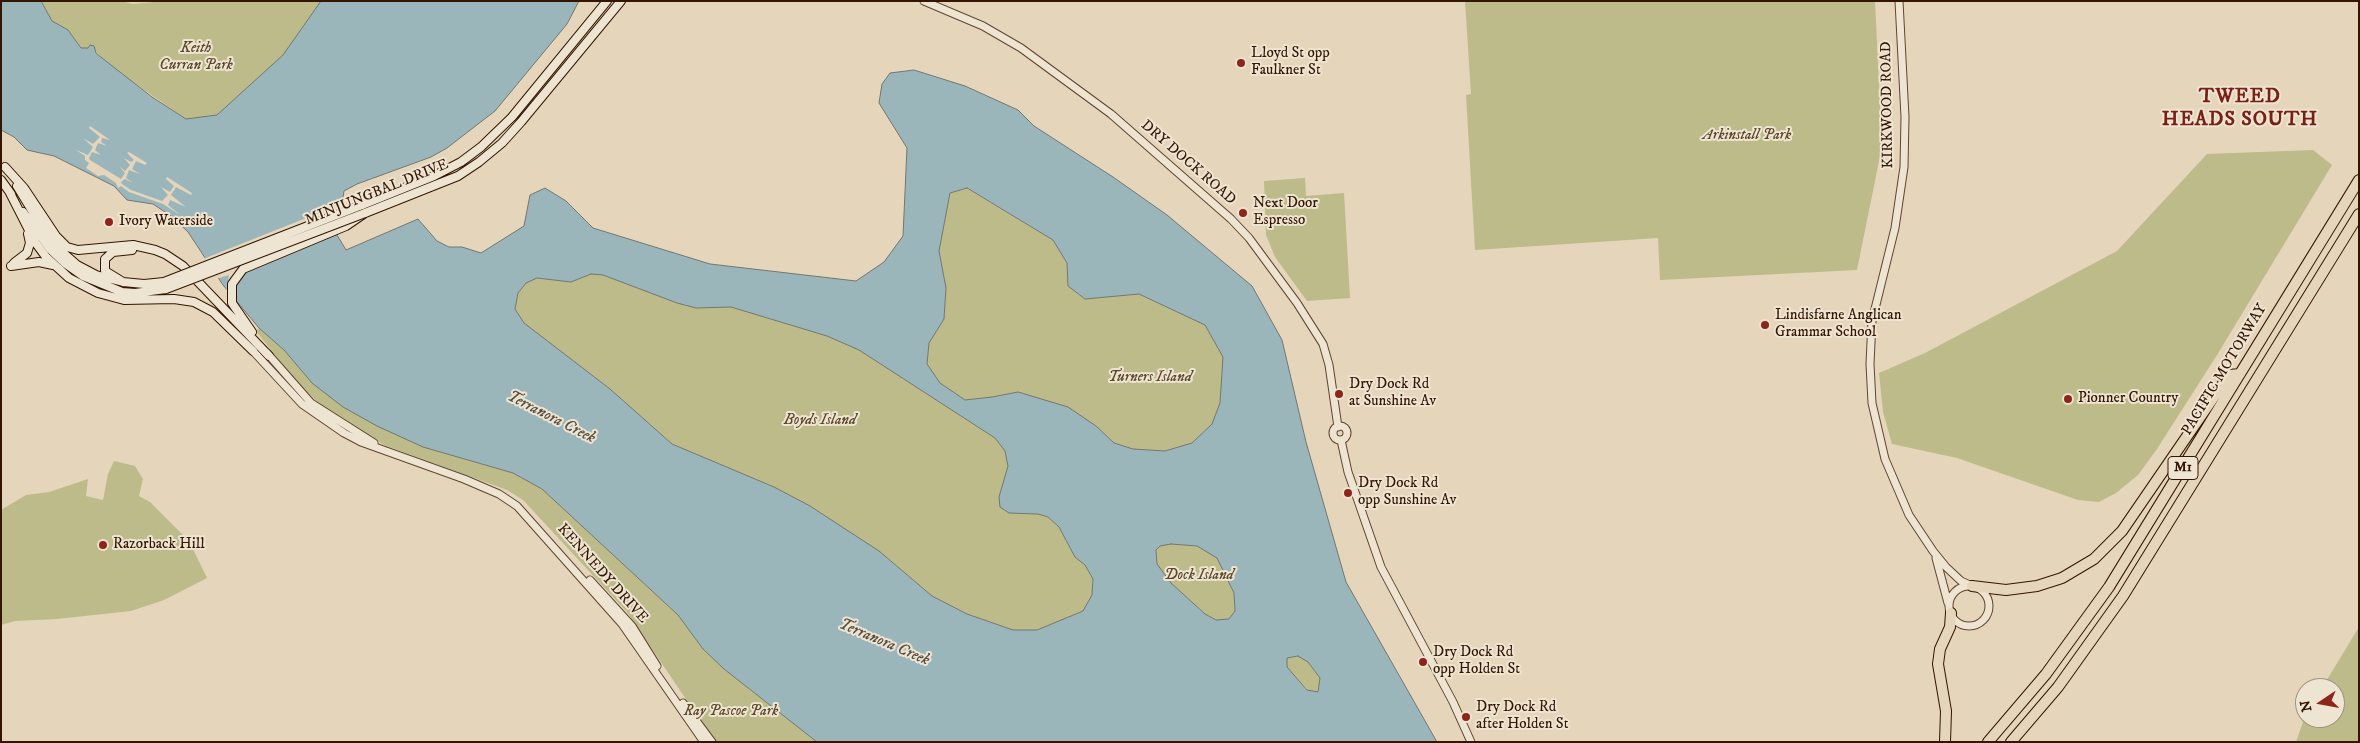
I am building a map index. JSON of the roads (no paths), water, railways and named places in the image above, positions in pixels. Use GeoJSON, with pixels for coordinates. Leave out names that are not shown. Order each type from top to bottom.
{"type":"FeatureCollection","features":[{"type":"Feature","properties":{"kind":"highway","name":"PACIFIC MOTORWAY"},"geometry":{"type":"LineString","coordinates":[[1988,742],[2046,674],[2109,587],[2359,180]]}},
{"type":"Feature","properties":{"kind":"highway","name":"M1"},"geometry":{"type":"LineString","coordinates":[[2011,742],[2058,688],[2123,596],[2359,214]]}},
{"type":"Feature","properties":{"kind":"highway"},"geometry":{"type":"LineString","coordinates":[[1971,586],[2006,590],[2036,586],[2062,578],[2094,559],[2122,531],[2229,375],[2240,374]]}},
{"type":"Feature","properties":{"kind":"highway"},"geometry":{"type":"LineString","coordinates":[[1946,742],[1946,711],[1938,664],[1941,646],[1950,627],[1950,610]]}},
{"type":"Feature","properties":{"kind":"main road","name":"MINJUNGBAL DRIVE"},"geometry":{"type":"LineString","coordinates":[[364,209],[451,168],[490,140],[607,1]]}},
{"type":"Feature","properties":{"kind":"main road","name":"MINJUNGBAL DRIVE"},"geometry":{"type":"LineString","coordinates":[[165,286],[364,209],[458,176],[489,155],[521,122],[621,1]]}},
{"type":"Feature","properties":{"kind":"main road"},"geometry":{"type":"LineString","coordinates":[[3,164],[45,232],[61,251],[77,265],[96,275],[123,282],[165,286]]}},
{"type":"Feature","properties":{"kind":"main road"},"geometry":{"type":"LineString","coordinates":[[3,164],[24,188],[56,236],[67,247],[78,250],[133,245],[165,254],[183,266],[269,356]]}},
{"type":"Feature","properties":{"kind":"main road"},"geometry":{"type":"LineString","coordinates":[[1,180],[50,249],[83,276],[122,292],[136,293],[165,286]]}},
{"type":"Feature","properties":{"kind":"main road"},"geometry":{"type":"LineString","coordinates":[[9,191],[26,226],[46,257],[84,287],[110,297],[139,301],[180,299],[200,304],[213,312],[253,351]]}},
{"type":"Feature","properties":{"kind":"main road"},"geometry":{"type":"LineString","coordinates":[[252,332],[232,303],[232,284],[236,275],[250,264],[346,226],[364,209]]}},
{"type":"Feature","properties":{"kind":"main road"},"geometry":{"type":"LineString","coordinates":[[26,226],[30,238],[29,248],[23,257],[11,266],[45,262],[59,269]]}},
{"type":"Feature","properties":{"kind":"main road"},"geometry":{"type":"LineString","coordinates":[[123,282],[105,271],[105,259],[113,252],[144,251],[169,261],[209,300],[253,351]]}},
{"type":"Feature","properties":{"kind":"street","name":"DRY DOCK ROAD"},"geometry":{"type":"LineString","coordinates":[[924,1],[983,26],[1021,48],[1117,118],[1231,219],[1270,267],[1320,339],[1327,356],[1338,427],[1344,428],[1347,432],[1345,438],[1340,440],[1348,472],[1381,568],[1454,702],[1471,742]]}},
{"type":"Feature","properties":{"kind":"street","name":"KIRKWOOD ROAD"},"geometry":{"type":"LineString","coordinates":[[1899,1],[1905,117],[1904,167],[1895,228],[1872,321],[1870,384],[1875,424],[1889,471],[1909,515],[1933,551],[1953,574],[1971,586]]}},
{"type":"Feature","properties":{"kind":"street"},"geometry":{"type":"LineString","coordinates":[[252,332],[269,356]]}},
{"type":"Feature","properties":{"kind":"street","name":"KENNEDY DRIVE"},"geometry":{"type":"LineString","coordinates":[[253,351],[289,391],[316,415],[353,437],[503,492],[528,510],[632,626],[673,691],[712,742]]}},
{"type":"Feature","properties":{"kind":"street","name":"KENNEDY DRIVE"},"geometry":{"type":"LineString","coordinates":[[269,356],[311,403],[327,415],[388,451]]}},
{"type":"Feature","properties":{"kind":"street","name":"KENNEDY DRIVE"},"geometry":{"type":"LineString","coordinates":[[464,479],[509,500],[525,514],[622,624],[704,742]]}},
{"type":"Feature","properties":{"kind":"street","name":"KIRKWOOD ROAD"},"geometry":{"type":"LineString","coordinates":[[1933,551],[1942,576],[1950,610]]}},
{"type":"Feature","properties":{"kind":"street"},"geometry":{"type":"LineString","coordinates":[[1971,586],[1982,590],[1989,601],[1988,613],[1984,620],[1973,626],[1957,622],[1950,610],[1950,599],[1954,592],[1962,587],[1971,586]]}},
{"type":"Feature","properties":{"kind":"water","name":"Terranora Creek"},"geometry":{"type":"Polygon","coordinates":[[[1,1],[41,1],[52,21],[68,30],[81,48],[88,48],[90,45],[94,46],[96,53],[102,58],[152,97],[186,119],[217,115],[283,55],[321,1],[579,1],[567,24],[495,111],[447,148],[431,157],[357,184],[344,191],[337,235],[346,250],[418,219],[437,241],[449,247],[462,247],[481,253],[524,226],[530,195],[545,188],[566,201],[593,228],[710,264],[856,281],[884,262],[903,236],[907,148],[879,103],[882,84],[890,73],[914,70],[965,86],[1018,110],[1034,126],[1113,177],[1167,215],[1252,286],[1282,340],[1306,442],[1346,582],[1437,742],[817,742],[724,669],[703,649],[678,615],[542,489],[513,473],[423,447],[377,426],[343,407],[312,383],[285,351],[259,328],[223,285],[188,232],[171,216],[153,204],[127,200],[114,186],[54,156],[27,150],[14,137],[1,130],[1,1]],[[967,188],[950,193],[939,251],[946,288],[944,319],[929,343],[927,364],[940,383],[965,400],[1018,392],[1068,407],[1096,426],[1114,443],[1133,449],[1165,451],[1192,443],[1212,424],[1220,403],[1223,357],[1205,325],[1139,294],[1085,299],[1068,286],[1067,263],[1053,240],[967,188]],[[591,274],[571,282],[537,278],[526,283],[518,293],[515,309],[524,323],[610,389],[672,444],[774,487],[810,506],[879,551],[932,596],[967,614],[1013,630],[1037,630],[1083,611],[1092,595],[1093,579],[1085,565],[1075,557],[1059,527],[1048,517],[1038,514],[1009,513],[1000,507],[999,497],[1008,466],[1005,451],[995,438],[859,350],[827,336],[731,307],[696,308],[677,303],[603,275],[591,274]],[[1171,544],[1160,546],[1156,550],[1157,564],[1171,583],[1205,614],[1216,620],[1229,619],[1235,611],[1234,593],[1217,558],[1197,546],[1171,544]],[[1298,656],[1287,658],[1287,667],[1307,690],[1318,692],[1320,678],[1308,662],[1298,656]]]}},
{"type":"Feature","properties":{"kind":"place","name":"Lloyd St opp Faulkner St"},"geometry":{"type":"Point","coordinates":[1241,63]}},
{"type":"Feature","properties":{"kind":"place","name":"Next Door Espresso"},"geometry":{"type":"Point","coordinates":[1243,213]}},
{"type":"Feature","properties":{"kind":"place","name":"Ivory Waterside"},"geometry":{"type":"Point","coordinates":[109,222]}},
{"type":"Feature","properties":{"kind":"place","name":"Lindisfarne Anglican Grammar School"},"geometry":{"type":"Point","coordinates":[1765,325]}},
{"type":"Feature","properties":{"kind":"place","name":"Dry Dock Rd at Sunshine Av"},"geometry":{"type":"Point","coordinates":[1339,394]}},
{"type":"Feature","properties":{"kind":"place","name":"Pionner Country"},"geometry":{"type":"Point","coordinates":[2068,399]}},
{"type":"Feature","properties":{"kind":"place","name":"Dry Dock Rd opp Sunshine Av"},"geometry":{"type":"Point","coordinates":[1348,493]}},
{"type":"Feature","properties":{"kind":"place","name":"Razorback Hill"},"geometry":{"type":"Point","coordinates":[103,545]}},
{"type":"Feature","properties":{"kind":"place","name":"Dry Dock Rd opp Holden St"},"geometry":{"type":"Point","coordinates":[1423,662]}},
{"type":"Feature","properties":{"kind":"place","name":"Dry Dock Rd after Holden St"},"geometry":{"type":"Point","coordinates":[1466,717]}},
{"type":"Feature","properties":{"kind":"district","name":"TWEED HEADS SOUTH"},"geometry":{"type":"Point","coordinates":[2240,110]}},
{"type":"Feature","properties":{"kind":"park label","name":"Keith Curran Park"},"geometry":{"type":"Point","coordinates":[196,58]}},
{"type":"Feature","properties":{"kind":"park label","name":"Arkinstall Park"},"geometry":{"type":"Point","coordinates":[1747,136]}},
{"type":"Feature","properties":{"kind":"park label","name":"Turners Island"},"geometry":{"type":"Point","coordinates":[1150,378]}},
{"type":"Feature","properties":{"kind":"park label","name":"Boyds Island"},"geometry":{"type":"Point","coordinates":[820,421]}},
{"type":"Feature","properties":{"kind":"park label","name":"Dock Island"},"geometry":{"type":"Point","coordinates":[1199,576]}},
{"type":"Feature","properties":{"kind":"park label","name":"Ray Pascoe Park"},"geometry":{"type":"Point","coordinates":[731,712]}}]}
